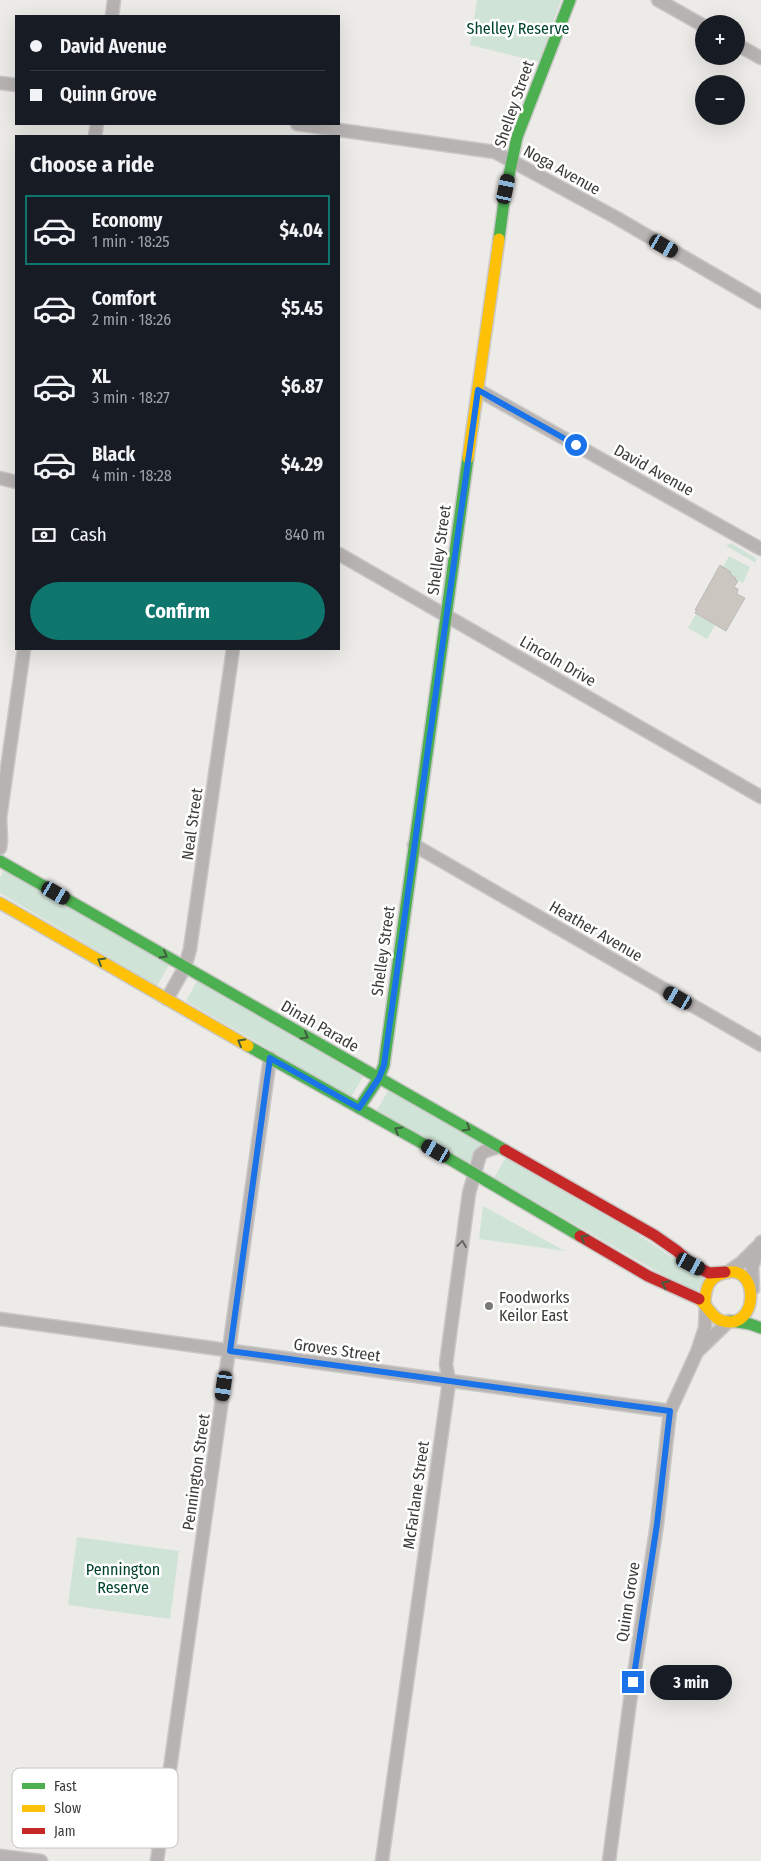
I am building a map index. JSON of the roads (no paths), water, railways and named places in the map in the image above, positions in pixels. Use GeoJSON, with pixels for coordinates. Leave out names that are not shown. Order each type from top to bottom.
{"type":"FeatureCollection","features":[{"type":"Feature","properties":{"kind":"street"},"geometry":{"type":"LineString","coordinates":[[112,15],[114,0]]}},
{"type":"Feature","properties":{"kind":"street","name":"Shelley Street"},"geometry":{"type":"LineString","coordinates":[[359,1108],[379,1078],[384,1065],[505,194],[517,137],[570,0]]}},
{"type":"Feature","properties":{"kind":"street"},"geometry":{"type":"LineString","coordinates":[[658,0],[695,21]]}},
{"type":"Feature","properties":{"kind":"street"},"geometry":{"type":"LineString","coordinates":[[745,49],[761,58]]}},
{"type":"Feature","properties":{"kind":"street"},"geometry":{"type":"LineString","coordinates":[[0,83],[15,85]]}},
{"type":"Feature","properties":{"kind":"street","name":"Noga Avenue"},"geometry":{"type":"LineString","coordinates":[[303,128],[496,152],[624,222],[761,302]]}},
{"type":"Feature","properties":{"kind":"street","name":"David Avenue"},"geometry":{"type":"LineString","coordinates":[[478,390],[761,549]]}},
{"type":"Feature","properties":{"kind":"street"},"geometry":{"type":"LineString","coordinates":[[0,477],[15,476]]}},
{"type":"Feature","properties":{"kind":"street"},"geometry":{"type":"LineString","coordinates":[[0,477],[15,482]]}},
{"type":"Feature","properties":{"kind":"street","name":"Lincoln Drive"},"geometry":{"type":"LineString","coordinates":[[340,555],[761,797]]}},
{"type":"Feature","properties":{"kind":"street"},"geometry":{"type":"LineString","coordinates":[[0,848],[0,818],[24,650]]}},
{"type":"Feature","properties":{"kind":"street","name":"Neal Street"},"geometry":{"type":"LineString","coordinates":[[167,999],[185,967],[190,949],[233,650]]}},
{"type":"Feature","properties":{"kind":"street","name":"Heather Avenue"},"geometry":{"type":"LineString","coordinates":[[414,845],[761,1045]]}},
{"type":"Feature","properties":{"kind":"street","name":"Dinah Parade"},"geometry":{"type":"LineString","coordinates":[[0,861],[654,1236],[677,1251],[691,1264],[708,1273],[727,1272]]}},
{"type":"Feature","properties":{"kind":"street"},"geometry":{"type":"LineString","coordinates":[[0,903],[474,1173],[626,1263],[668,1285],[691,1294],[706,1305],[715,1318],[750,1324],[761,1328]]}},
{"type":"Feature","properties":{"kind":"street","name":"Pennington Street"},"geometry":{"type":"LineString","coordinates":[[170,1768],[270,1058]]}},
{"type":"Feature","properties":{"kind":"street","name":"McFarlane Street"},"geometry":{"type":"LineString","coordinates":[[382,1861],[449,1382],[446,1364],[469,1193],[480,1155],[484,1151],[498,1147]]}},
{"type":"Feature","properties":{"kind":"street"},"geometry":{"type":"LineString","coordinates":[[706,1305],[704,1295],[711,1279],[718,1274],[727,1272],[760,1244]]}},
{"type":"Feature","properties":{"kind":"street"},"geometry":{"type":"LineString","coordinates":[[730,1321],[740,1319],[747,1314],[752,1306],[756,1292],[752,1268],[760,1244]]}},
{"type":"Feature","properties":{"kind":"street"},"geometry":{"type":"LineString","coordinates":[[727,1272],[743,1276],[756,1292]]}},
{"type":"Feature","properties":{"kind":"street","name":"Quinn Grove"},"geometry":{"type":"LineString","coordinates":[[609,1861],[631,1691],[657,1524],[670,1411],[697,1352],[705,1328],[706,1305]]}},
{"type":"Feature","properties":{"kind":"street","name":"Groves Street"},"geometry":{"type":"LineString","coordinates":[[0,1319],[670,1411]]}},
{"type":"Feature","properties":{"kind":"street","name":"Quinn Grove"},"geometry":{"type":"LineString","coordinates":[[697,1352],[730,1321]]}},
{"type":"Feature","properties":{"kind":"street","name":"Pennington Street"},"geometry":{"type":"LineString","coordinates":[[157,1861],[159,1848]]}},
{"type":"Feature","properties":{"kind":"street"},"geometry":{"type":"LineString","coordinates":[[0,1856],[41,1861]]}},
{"type":"Feature","properties":{"kind":"place","name":"Foodworks Keilor East"},"geometry":{"type":"Point","coordinates":[489,1306]}},
{"type":"Feature","properties":{"kind":"park label","name":"Shelley Reserve"},"geometry":{"type":"Point","coordinates":[518,28]}},
{"type":"Feature","properties":{"kind":"park label","name":"Pennington Reserve"},"geometry":{"type":"Point","coordinates":[123,1578]}}]}
